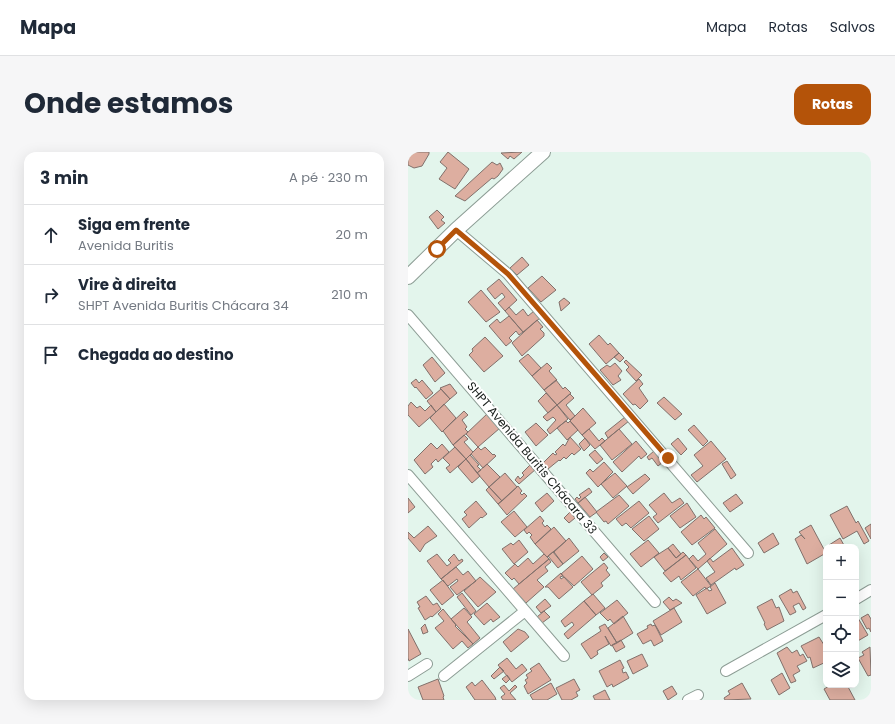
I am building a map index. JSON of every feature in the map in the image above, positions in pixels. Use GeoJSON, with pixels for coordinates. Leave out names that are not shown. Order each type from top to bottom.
{"type":"FeatureCollection","features":[{"type":"Feature","properties":{"kind":"street"},"geometry":{"type":"LineString","coordinates":[[408,277],[456,230],[543,152]]}},
{"type":"Feature","properties":{"kind":"street"},"geometry":{"type":"LineString","coordinates":[[456,230],[508,274],[748,553]]}},
{"type":"Feature","properties":{"kind":"street","name":"SHPT Avenida Buritis Chácara 33"},"geometry":{"type":"LineString","coordinates":[[408,315],[655,602]]}},
{"type":"Feature","properties":{"kind":"street"},"geometry":{"type":"LineString","coordinates":[[408,475],[564,656]]}},
{"type":"Feature","properties":{"kind":"street"},"geometry":{"type":"LineString","coordinates":[[859,597],[871,590]]}},
{"type":"Feature","properties":{"kind":"street"},"geometry":{"type":"LineString","coordinates":[[444,676],[525,611]]}},
{"type":"Feature","properties":{"kind":"street"},"geometry":{"type":"LineString","coordinates":[[726,671],[824,616]]}},
{"type":"Feature","properties":{"kind":"street"},"geometry":{"type":"LineString","coordinates":[[408,676],[427,664]]}},
{"type":"Feature","properties":{"kind":"street"},"geometry":{"type":"LineString","coordinates":[[688,700],[698,695]]}},
{"type":"Feature","properties":{"kind":"building"},"geometry":{"type":"Polygon","coordinates":[[[408,152],[429,152],[429,154],[422,166],[414,168],[408,165],[408,152]]]}},
{"type":"Feature","properties":{"kind":"building"},"geometry":{"type":"Polygon","coordinates":[[[448,152],[469,169],[455,189],[439,179],[447,168],[440,162],[448,152]]]}},
{"type":"Feature","properties":{"kind":"building"},"geometry":{"type":"Polygon","coordinates":[[[522,152],[514,159],[510,156],[508,159],[501,153],[522,152]]]}},
{"type":"Feature","properties":{"kind":"building"},"geometry":{"type":"Polygon","coordinates":[[[492,162],[497,165],[500,163],[503,169],[498,176],[494,179],[492,178],[465,201],[455,196],[492,162]]]}},
{"type":"Feature","properties":{"kind":"building"},"geometry":{"type":"Polygon","coordinates":[[[437,210],[444,217],[441,220],[445,223],[438,229],[429,217],[437,210]]]}},
{"type":"Feature","properties":{"kind":"building"},"geometry":{"type":"Polygon","coordinates":[[[522,257],[529,265],[517,275],[510,268],[522,257]]]}},
{"type":"Feature","properties":{"kind":"building"},"geometry":{"type":"Polygon","coordinates":[[[542,276],[556,290],[541,302],[528,288],[542,276]]]}},
{"type":"Feature","properties":{"kind":"building"},"geometry":{"type":"Polygon","coordinates":[[[499,279],[517,300],[505,311],[498,303],[505,297],[502,293],[495,299],[487,289],[499,279]]]}},
{"type":"Feature","properties":{"kind":"building"},"geometry":{"type":"Polygon","coordinates":[[[481,290],[500,312],[486,322],[468,302],[481,290]]]}},
{"type":"Feature","properties":{"kind":"building"},"geometry":{"type":"Polygon","coordinates":[[[564,298],[570,303],[561,311],[559,302],[564,298]]]}},
{"type":"Feature","properties":{"kind":"building"},"geometry":{"type":"Polygon","coordinates":[[[509,307],[516,315],[523,309],[528,316],[534,311],[540,318],[523,332],[505,311],[509,307]]]}},
{"type":"Feature","properties":{"kind":"building"},"geometry":{"type":"Polygon","coordinates":[[[509,316],[523,332],[519,335],[516,331],[509,338],[512,341],[506,346],[489,326],[497,319],[500,323],[509,316]]]}},
{"type":"Feature","properties":{"kind":"building"},"geometry":{"type":"Polygon","coordinates":[[[537,320],[543,327],[540,329],[544,333],[544,336],[522,356],[512,343],[537,320]]]}},
{"type":"Feature","properties":{"kind":"building"},"geometry":{"type":"Polygon","coordinates":[[[599,335],[608,345],[610,343],[619,353],[606,364],[589,344],[599,335]]]}},
{"type":"Feature","properties":{"kind":"building"},"geometry":{"type":"Polygon","coordinates":[[[485,337],[503,356],[484,372],[469,355],[473,351],[472,349],[485,337]]]}},
{"type":"Feature","properties":{"kind":"building"},"geometry":{"type":"Polygon","coordinates":[[[619,353],[624,358],[620,362],[614,357],[619,353]]]}},
{"type":"Feature","properties":{"kind":"building"},"geometry":{"type":"Polygon","coordinates":[[[528,354],[541,368],[532,376],[519,361],[528,354]]]}},
{"type":"Feature","properties":{"kind":"building"},"geometry":{"type":"Polygon","coordinates":[[[432,357],[445,373],[435,382],[423,365],[432,357]]]}},
{"type":"Feature","properties":{"kind":"building"},"geometry":{"type":"Polygon","coordinates":[[[626,360],[642,375],[636,381],[626,370],[629,367],[624,362],[626,360]]]}},
{"type":"Feature","properties":{"kind":"building"},"geometry":{"type":"Polygon","coordinates":[[[547,363],[552,368],[549,371],[557,380],[544,390],[532,376],[547,363]]]}},
{"type":"Feature","properties":{"kind":"building"},"geometry":{"type":"Polygon","coordinates":[[[615,363],[622,371],[618,376],[621,380],[613,385],[600,370],[607,365],[610,367],[615,363]]]}},
{"type":"Feature","properties":{"kind":"building"},"geometry":{"type":"Polygon","coordinates":[[[416,379],[419,383],[422,380],[433,393],[426,399],[411,383],[416,379]]]}},
{"type":"Feature","properties":{"kind":"building"},"geometry":{"type":"Polygon","coordinates":[[[639,379],[643,384],[639,388],[648,401],[640,409],[635,404],[633,405],[623,394],[639,379]]]}},
{"type":"Feature","properties":{"kind":"building"},"geometry":{"type":"Polygon","coordinates":[[[556,380],[563,389],[565,387],[571,393],[557,405],[544,390],[556,380]]]}},
{"type":"Feature","properties":{"kind":"building"},"geometry":{"type":"Polygon","coordinates":[[[450,384],[457,393],[450,399],[440,388],[450,384]]]}},
{"type":"Feature","properties":{"kind":"building"},"geometry":{"type":"Polygon","coordinates":[[[441,389],[450,399],[436,412],[427,401],[441,389]]]}},
{"type":"Feature","properties":{"kind":"building"},"geometry":{"type":"Polygon","coordinates":[[[546,393],[557,405],[548,413],[538,401],[546,393]]]}},
{"type":"Feature","properties":{"kind":"building"},"geometry":{"type":"Polygon","coordinates":[[[570,394],[574,398],[566,405],[575,416],[570,420],[557,405],[570,394]]]}},
{"type":"Feature","properties":{"kind":"building"},"geometry":{"type":"Polygon","coordinates":[[[664,397],[682,414],[675,420],[657,403],[664,397]]]}},
{"type":"Feature","properties":{"kind":"building"},"geometry":{"type":"Polygon","coordinates":[[[411,402],[417,408],[420,406],[425,411],[431,405],[436,412],[419,427],[408,415],[408,406],[411,402]]]}},
{"type":"Feature","properties":{"kind":"building"},"geometry":{"type":"Polygon","coordinates":[[[444,404],[456,418],[442,432],[430,418],[444,404]]]}},
{"type":"Feature","properties":{"kind":"building"},"geometry":{"type":"Polygon","coordinates":[[[557,405],[568,419],[550,434],[547,430],[556,420],[553,417],[547,421],[543,417],[557,405]]]}},
{"type":"Feature","properties":{"kind":"building"},"geometry":{"type":"Polygon","coordinates":[[[583,408],[596,423],[582,435],[570,421],[583,408]]]}},
{"type":"Feature","properties":{"kind":"building"},"geometry":{"type":"Polygon","coordinates":[[[464,411],[468,415],[462,420],[467,427],[465,429],[468,432],[453,445],[443,431],[464,411]]]}},
{"type":"Feature","properties":{"kind":"building"},"geometry":{"type":"Polygon","coordinates":[[[488,413],[500,428],[478,447],[466,434],[488,413]]]}},
{"type":"Feature","properties":{"kind":"building"},"geometry":{"type":"Polygon","coordinates":[[[625,417],[629,421],[608,438],[605,433],[625,417]]]}},
{"type":"Feature","properties":{"kind":"building"},"geometry":{"type":"Polygon","coordinates":[[[566,421],[568,423],[570,421],[578,430],[567,440],[557,428],[566,421]]]}},
{"type":"Feature","properties":{"kind":"building"},"geometry":{"type":"Polygon","coordinates":[[[536,423],[548,435],[536,446],[525,432],[536,423]]]}},
{"type":"Feature","properties":{"kind":"building"},"geometry":{"type":"Polygon","coordinates":[[[694,425],[708,441],[703,446],[688,430],[694,425]]]}},
{"type":"Feature","properties":{"kind":"building"},"geometry":{"type":"Polygon","coordinates":[[[589,429],[599,441],[602,438],[605,441],[595,449],[582,435],[589,429]]]}},
{"type":"Feature","properties":{"kind":"building"},"geometry":{"type":"Polygon","coordinates":[[[619,429],[632,444],[612,460],[600,445],[619,429]]]}},
{"type":"Feature","properties":{"kind":"building"},"geometry":{"type":"Polygon","coordinates":[[[464,435],[468,439],[464,442],[473,452],[466,459],[453,445],[464,435]]]}},
{"type":"Feature","properties":{"kind":"building"},"geometry":{"type":"Polygon","coordinates":[[[570,437],[581,449],[574,455],[572,453],[566,459],[564,457],[560,461],[559,460],[548,469],[543,463],[553,453],[555,455],[557,454],[555,452],[563,444],[565,446],[570,437]]]}},
{"type":"Feature","properties":{"kind":"building"},"geometry":{"type":"Polygon","coordinates":[[[585,438],[590,445],[584,451],[579,444],[585,438]]]}},
{"type":"Feature","properties":{"kind":"building"},"geometry":{"type":"Polygon","coordinates":[[[678,438],[687,449],[681,455],[671,444],[678,438]]]}},
{"type":"Feature","properties":{"kind":"building"},"geometry":{"type":"Polygon","coordinates":[[[636,441],[647,454],[641,459],[639,456],[622,472],[613,462],[636,441]]]}},
{"type":"Feature","properties":{"kind":"building"},"geometry":{"type":"Polygon","coordinates":[[[711,441],[726,459],[697,482],[691,475],[703,466],[694,455],[711,441]]]}},
{"type":"Feature","properties":{"kind":"building"},"geometry":{"type":"Polygon","coordinates":[[[431,443],[437,449],[442,444],[449,452],[438,462],[436,459],[431,464],[433,467],[425,474],[414,460],[431,443]]]}},
{"type":"Feature","properties":{"kind":"building"},"geometry":{"type":"Polygon","coordinates":[[[455,447],[466,459],[450,473],[446,468],[450,465],[443,458],[455,447]]]}},
{"type":"Feature","properties":{"kind":"building"},"geometry":{"type":"Polygon","coordinates":[[[478,447],[481,450],[485,447],[496,456],[483,468],[471,454],[478,447]]]}},
{"type":"Feature","properties":{"kind":"building"},"geometry":{"type":"Polygon","coordinates":[[[595,450],[603,459],[597,464],[589,455],[595,450]]]}},
{"type":"Feature","properties":{"kind":"building"},"geometry":{"type":"Polygon","coordinates":[[[654,451],[663,462],[658,466],[652,458],[649,460],[647,457],[654,451]]]}},
{"type":"Feature","properties":{"kind":"building"},"geometry":{"type":"Polygon","coordinates":[[[470,455],[479,465],[477,466],[481,470],[477,473],[466,459],[470,455]]]}},
{"type":"Feature","properties":{"kind":"building"},"geometry":{"type":"Polygon","coordinates":[[[466,459],[480,476],[472,483],[458,467],[466,459]]]}},
{"type":"Feature","properties":{"kind":"building"},"geometry":{"type":"Polygon","coordinates":[[[727,461],[736,475],[731,479],[722,464],[727,461]]]}},
{"type":"Feature","properties":{"kind":"building"},"geometry":{"type":"Polygon","coordinates":[[[604,462],[613,472],[598,487],[586,473],[590,469],[593,472],[604,462]]]}},
{"type":"Feature","properties":{"kind":"building"},"geometry":{"type":"Polygon","coordinates":[[[487,464],[500,477],[489,487],[477,473],[487,464]]]}},
{"type":"Feature","properties":{"kind":"building"},"geometry":{"type":"Polygon","coordinates":[[[531,464],[536,469],[519,484],[515,480],[518,476],[520,479],[524,475],[522,473],[531,464]]]}},
{"type":"Feature","properties":{"kind":"building"},"geometry":{"type":"Polygon","coordinates":[[[505,473],[517,487],[502,501],[489,487],[505,473]]]}},
{"type":"Feature","properties":{"kind":"building"},"geometry":{"type":"Polygon","coordinates":[[[615,473],[627,486],[613,498],[601,484],[615,473]]]}},
{"type":"Feature","properties":{"kind":"building"},"geometry":{"type":"Polygon","coordinates":[[[645,474],[650,479],[633,494],[627,487],[645,474]]]}},
{"type":"Feature","properties":{"kind":"building"},"geometry":{"type":"Polygon","coordinates":[[[518,486],[522,491],[520,493],[522,495],[524,493],[527,496],[507,515],[498,504],[518,486]]]}},
{"type":"Feature","properties":{"kind":"building"},"geometry":{"type":"Polygon","coordinates":[[[489,487],[502,501],[498,504],[486,490],[489,487]]]}},
{"type":"Feature","properties":{"kind":"building"},"geometry":{"type":"Polygon","coordinates":[[[589,488],[592,492],[578,503],[575,499],[577,497],[579,499],[581,497],[579,495],[589,488]]]}},
{"type":"Feature","properties":{"kind":"building"},"geometry":{"type":"Polygon","coordinates":[[[547,493],[554,501],[542,512],[535,503],[547,493]]]}},
{"type":"Feature","properties":{"kind":"building"},"geometry":{"type":"Polygon","coordinates":[[[664,493],[672,503],[680,498],[684,503],[658,523],[653,517],[657,514],[649,505],[664,493]]]}},
{"type":"Feature","properties":{"kind":"building"},"geometry":{"type":"Polygon","coordinates":[[[736,494],[743,503],[730,512],[723,503],[736,494]]]}},
{"type":"Feature","properties":{"kind":"building"},"geometry":{"type":"Polygon","coordinates":[[[619,495],[629,506],[608,524],[606,521],[604,522],[596,512],[619,495]]]}},
{"type":"Feature","properties":{"kind":"building"},"geometry":{"type":"Polygon","coordinates":[[[585,497],[597,512],[590,517],[578,503],[585,497]]]}},
{"type":"Feature","properties":{"kind":"building"},"geometry":{"type":"Polygon","coordinates":[[[408,498],[415,507],[408,513],[408,498]]]}},
{"type":"Feature","properties":{"kind":"building"},"geometry":{"type":"Polygon","coordinates":[[[476,501],[487,514],[482,518],[481,517],[469,528],[462,519],[467,515],[464,512],[476,501]]]}},
{"type":"Feature","properties":{"kind":"building"},"geometry":{"type":"Polygon","coordinates":[[[639,501],[649,513],[631,528],[626,523],[622,526],[616,519],[639,501]]]}},
{"type":"Feature","properties":{"kind":"building"},"geometry":{"type":"Polygon","coordinates":[[[687,503],[696,517],[680,528],[670,516],[687,503]]]}},
{"type":"Feature","properties":{"kind":"building"},"geometry":{"type":"Polygon","coordinates":[[[847,506],[856,523],[858,521],[869,541],[864,544],[857,531],[843,539],[830,515],[847,506]]]}},
{"type":"Feature","properties":{"kind":"building"},"geometry":{"type":"Polygon","coordinates":[[[514,511],[527,527],[515,537],[501,522],[514,511]]]}},
{"type":"Feature","properties":{"kind":"building"},"geometry":{"type":"Polygon","coordinates":[[[570,512],[575,518],[569,523],[564,518],[570,512]]]}},
{"type":"Feature","properties":{"kind":"building"},"geometry":{"type":"Polygon","coordinates":[[[701,515],[704,519],[706,517],[715,528],[692,545],[681,532],[701,515]]]}},
{"type":"Feature","properties":{"kind":"building"},"geometry":{"type":"Polygon","coordinates":[[[540,516],[544,521],[542,523],[545,527],[547,525],[551,529],[535,544],[530,537],[532,535],[529,532],[527,534],[524,530],[540,516]]]}},
{"type":"Feature","properties":{"kind":"building"},"geometry":{"type":"Polygon","coordinates":[[[649,516],[659,529],[644,541],[632,529],[649,516]]]}},
{"type":"Feature","properties":{"kind":"building"},"geometry":{"type":"Polygon","coordinates":[[[871,524],[871,539],[865,528],[871,524]]]}},
{"type":"Feature","properties":{"kind":"building"},"geometry":{"type":"Polygon","coordinates":[[[811,525],[823,547],[823,555],[807,564],[795,539],[801,535],[805,539],[799,532],[811,525]]]}},
{"type":"Feature","properties":{"kind":"building"},"geometry":{"type":"Polygon","coordinates":[[[428,526],[437,536],[425,544],[420,552],[408,538],[408,532],[414,538],[428,526]]]}},
{"type":"Feature","properties":{"kind":"building"},"geometry":{"type":"Polygon","coordinates":[[[554,527],[566,541],[547,557],[535,544],[554,527]]]}},
{"type":"Feature","properties":{"kind":"building"},"geometry":{"type":"Polygon","coordinates":[[[715,529],[727,544],[698,569],[689,559],[693,555],[698,561],[706,554],[698,543],[715,529]]]}},
{"type":"Feature","properties":{"kind":"building"},"geometry":{"type":"Polygon","coordinates":[[[773,533],[779,544],[764,553],[758,543],[773,533]]]}},
{"type":"Feature","properties":{"kind":"building"},"geometry":{"type":"Polygon","coordinates":[[[569,538],[579,551],[563,564],[554,552],[569,538]]]}},
{"type":"Feature","properties":{"kind":"building"},"geometry":{"type":"Polygon","coordinates":[[[840,538],[843,544],[831,544],[840,538]]]}},
{"type":"Feature","properties":{"kind":"building"},"geometry":{"type":"Polygon","coordinates":[[[519,540],[528,552],[514,564],[502,549],[511,543],[513,545],[519,540]]]}},
{"type":"Feature","properties":{"kind":"building"},"geometry":{"type":"Polygon","coordinates":[[[648,540],[659,553],[641,567],[630,554],[648,540]]]}},
{"type":"Feature","properties":{"kind":"building"},"geometry":{"type":"Polygon","coordinates":[[[673,544],[681,554],[676,558],[668,548],[673,544]]]}},
{"type":"Feature","properties":{"kind":"building"},"geometry":{"type":"Polygon","coordinates":[[[668,548],[676,558],[683,552],[686,555],[665,571],[654,557],[668,548]]]}},
{"type":"Feature","properties":{"kind":"building"},"geometry":{"type":"Polygon","coordinates":[[[732,548],[744,565],[736,570],[735,568],[711,585],[706,578],[715,572],[707,561],[710,558],[713,562],[732,548]]]}},
{"type":"Feature","properties":{"kind":"building"},"geometry":{"type":"Polygon","coordinates":[[[553,552],[563,564],[558,568],[548,556],[553,552]]]}},
{"type":"Feature","properties":{"kind":"building"},"geometry":{"type":"Polygon","coordinates":[[[604,553],[608,557],[603,561],[600,557],[604,553]]]}},
{"type":"Feature","properties":{"kind":"building"},"geometry":{"type":"Polygon","coordinates":[[[437,554],[447,566],[451,563],[448,560],[454,554],[459,561],[462,559],[463,561],[441,579],[427,561],[437,554]]]}},
{"type":"Feature","properties":{"kind":"building"},"geometry":{"type":"Polygon","coordinates":[[[544,554],[549,559],[519,584],[514,578],[512,580],[505,573],[515,564],[518,567],[528,558],[533,564],[544,554]]]}},
{"type":"Feature","properties":{"kind":"building"},"geometry":{"type":"Polygon","coordinates":[[[686,555],[696,568],[681,580],[679,576],[671,582],[663,573],[686,555]]]}},
{"type":"Feature","properties":{"kind":"building"},"geometry":{"type":"Polygon","coordinates":[[[582,556],[593,569],[574,586],[561,574],[582,556]]]}},
{"type":"Feature","properties":{"kind":"building"},"geometry":{"type":"Polygon","coordinates":[[[549,559],[551,562],[545,567],[548,571],[537,580],[544,587],[526,603],[513,589],[549,559]]]}},
{"type":"Feature","properties":{"kind":"building"},"geometry":{"type":"Polygon","coordinates":[[[604,563],[608,568],[606,570],[610,575],[601,583],[603,586],[592,595],[581,582],[604,563]]]}},
{"type":"Feature","properties":{"kind":"building"},"geometry":{"type":"Polygon","coordinates":[[[456,567],[463,575],[468,571],[476,581],[457,595],[450,587],[458,581],[457,579],[448,586],[441,579],[456,567]]]}},
{"type":"Feature","properties":{"kind":"building"},"geometry":{"type":"Polygon","coordinates":[[[698,569],[711,586],[706,589],[705,587],[693,596],[681,582],[698,569]]]}},
{"type":"Feature","properties":{"kind":"building"},"geometry":{"type":"Polygon","coordinates":[[[561,573],[563,576],[560,577],[561,579],[564,577],[573,587],[559,599],[548,587],[545,587],[561,573]]]}},
{"type":"Feature","properties":{"kind":"building"},"geometry":{"type":"Polygon","coordinates":[[[480,577],[496,592],[478,607],[464,591],[480,577]]]}},
{"type":"Feature","properties":{"kind":"building"},"geometry":{"type":"Polygon","coordinates":[[[443,580],[454,595],[442,605],[430,590],[443,580]]]}},
{"type":"Feature","properties":{"kind":"building"},"geometry":{"type":"Polygon","coordinates":[[[715,583],[726,603],[707,614],[696,595],[707,588],[709,591],[712,590],[710,587],[715,583]]]}},
{"type":"Feature","properties":{"kind":"building"},"geometry":{"type":"Polygon","coordinates":[[[791,589],[793,593],[797,591],[806,608],[803,610],[799,603],[793,606],[796,612],[790,615],[779,596],[791,589]]]}},
{"type":"Feature","properties":{"kind":"building"},"geometry":{"type":"Polygon","coordinates":[[[462,593],[476,611],[471,615],[457,597],[462,593]]]}},
{"type":"Feature","properties":{"kind":"building"},"geometry":{"type":"Polygon","coordinates":[[[593,594],[605,608],[596,615],[584,601],[593,594]]]}},
{"type":"Feature","properties":{"kind":"building"},"geometry":{"type":"Polygon","coordinates":[[[426,596],[433,605],[437,603],[441,609],[432,617],[431,616],[425,620],[418,608],[420,607],[417,602],[426,596]]]}},
{"type":"Feature","properties":{"kind":"building"},"geometry":{"type":"Polygon","coordinates":[[[669,597],[673,601],[676,599],[682,603],[670,610],[663,602],[669,597]]]}},
{"type":"Feature","properties":{"kind":"building"},"geometry":{"type":"Polygon","coordinates":[[[545,599],[551,606],[541,613],[536,607],[545,599]]]}},
{"type":"Feature","properties":{"kind":"building"},"geometry":{"type":"Polygon","coordinates":[[[772,599],[776,608],[779,607],[784,621],[767,630],[757,607],[772,599]]]}},
{"type":"Feature","properties":{"kind":"building"},"geometry":{"type":"Polygon","coordinates":[[[617,600],[628,613],[614,624],[610,619],[608,621],[600,613],[617,600]]]}},
{"type":"Feature","properties":{"kind":"building"},"geometry":{"type":"Polygon","coordinates":[[[584,601],[596,615],[568,639],[564,634],[574,625],[572,622],[565,627],[561,621],[584,601]]]}},
{"type":"Feature","properties":{"kind":"building"},"geometry":{"type":"Polygon","coordinates":[[[487,603],[500,617],[493,622],[491,619],[484,625],[474,614],[487,603]]]}},
{"type":"Feature","properties":{"kind":"building"},"geometry":{"type":"Polygon","coordinates":[[[464,608],[472,617],[467,622],[480,638],[473,644],[451,619],[464,608]]]}},
{"type":"Feature","properties":{"kind":"building"},"geometry":{"type":"Polygon","coordinates":[[[674,608],[682,622],[661,635],[653,621],[674,608]]]}},
{"type":"Feature","properties":{"kind":"building"},"geometry":{"type":"Polygon","coordinates":[[[443,609],[456,625],[455,626],[473,644],[468,648],[462,641],[453,649],[435,628],[444,621],[438,614],[443,609]]]}},
{"type":"Feature","properties":{"kind":"building"},"geometry":{"type":"Polygon","coordinates":[[[544,611],[550,617],[542,623],[537,617],[544,611]]]}},
{"type":"Feature","properties":{"kind":"building"},"geometry":{"type":"Polygon","coordinates":[[[868,614],[871,619],[871,632],[869,628],[867,629],[861,618],[868,614]]]}},
{"type":"Feature","properties":{"kind":"building"},"geometry":{"type":"Polygon","coordinates":[[[623,616],[633,633],[617,643],[608,628],[623,616]]]}},
{"type":"Feature","properties":{"kind":"building"},"geometry":{"type":"Polygon","coordinates":[[[859,620],[868,635],[859,640],[859,620]]]}},
{"type":"Feature","properties":{"kind":"building"},"geometry":{"type":"Polygon","coordinates":[[[425,624],[428,632],[423,634],[421,628],[425,624]]]}},
{"type":"Feature","properties":{"kind":"building"},"geometry":{"type":"Polygon","coordinates":[[[605,624],[617,643],[611,646],[605,636],[609,644],[597,651],[598,654],[591,659],[581,644],[601,631],[599,627],[605,624]]]}},
{"type":"Feature","properties":{"kind":"building"},"geometry":{"type":"Polygon","coordinates":[[[651,624],[652,626],[655,625],[663,641],[654,646],[651,640],[643,644],[637,634],[648,628],[647,626],[651,624]]]}},
{"type":"Feature","properties":{"kind":"building"},"geometry":{"type":"Polygon","coordinates":[[[408,629],[421,654],[409,661],[408,658],[408,629]]]}},
{"type":"Feature","properties":{"kind":"building"},"geometry":{"type":"Polygon","coordinates":[[[518,629],[525,632],[529,637],[511,652],[503,642],[518,629]]]}},
{"type":"Feature","properties":{"kind":"building"},"geometry":{"type":"Polygon","coordinates":[[[819,637],[823,643],[823,663],[813,668],[810,657],[808,658],[801,646],[819,637]]]}},
{"type":"Feature","properties":{"kind":"building"},"geometry":{"type":"Polygon","coordinates":[[[621,640],[625,647],[616,652],[612,645],[621,640]]]}},
{"type":"Feature","properties":{"kind":"building"},"geometry":{"type":"Polygon","coordinates":[[[787,647],[792,653],[797,650],[800,656],[803,654],[807,661],[797,666],[800,671],[793,675],[796,681],[791,683],[777,653],[787,647]]]}},
{"type":"Feature","properties":{"kind":"building"},"geometry":{"type":"Polygon","coordinates":[[[870,647],[871,675],[868,676],[859,660],[859,658],[864,655],[862,652],[870,647]]]}},
{"type":"Feature","properties":{"kind":"building"},"geometry":{"type":"Polygon","coordinates":[[[642,654],[648,666],[633,674],[627,661],[642,654]]]}},
{"type":"Feature","properties":{"kind":"building"},"geometry":{"type":"Polygon","coordinates":[[[507,658],[516,669],[522,664],[527,670],[512,682],[498,665],[507,658]]]}},
{"type":"Feature","properties":{"kind":"building"},"geometry":{"type":"Polygon","coordinates":[[[620,660],[624,668],[622,669],[623,673],[626,672],[629,678],[613,687],[612,684],[607,687],[599,671],[620,660]]]}},
{"type":"Feature","properties":{"kind":"building"},"geometry":{"type":"Polygon","coordinates":[[[539,663],[551,680],[528,694],[524,686],[527,683],[525,680],[528,678],[526,675],[532,671],[530,669],[539,663]]]}},
{"type":"Feature","properties":{"kind":"building"},"geometry":{"type":"Polygon","coordinates":[[[500,667],[504,671],[494,679],[491,676],[500,667]]]}},
{"type":"Feature","properties":{"kind":"building"},"geometry":{"type":"Polygon","coordinates":[[[782,673],[790,688],[779,695],[771,680],[782,673]]]}},
{"type":"Feature","properties":{"kind":"building"},"geometry":{"type":"Polygon","coordinates":[[[507,675],[510,679],[506,683],[502,679],[507,675]]]}},
{"type":"Feature","properties":{"kind":"building"},"geometry":{"type":"Polygon","coordinates":[[[438,679],[444,700],[423,700],[418,687],[438,679]]]}},
{"type":"Feature","properties":{"kind":"building"},"geometry":{"type":"Polygon","coordinates":[[[574,679],[580,690],[576,692],[578,696],[571,700],[562,700],[556,688],[574,679]]]}},
{"type":"Feature","properties":{"kind":"building"},"geometry":{"type":"Polygon","coordinates":[[[482,680],[496,700],[475,700],[466,687],[472,682],[475,686],[482,680]]]}},
{"type":"Feature","properties":{"kind":"building"},"geometry":{"type":"Polygon","coordinates":[[[551,683],[557,694],[547,700],[533,700],[530,695],[551,683]]]}},
{"type":"Feature","properties":{"kind":"building"},"geometry":{"type":"Polygon","coordinates":[[[742,683],[751,699],[725,700],[724,698],[730,694],[728,691],[742,683]]]}},
{"type":"Feature","properties":{"kind":"building"},"geometry":{"type":"Polygon","coordinates":[[[504,685],[509,691],[515,685],[517,687],[510,693],[516,700],[503,700],[501,697],[505,694],[500,688],[504,685]]]}},
{"type":"Feature","properties":{"kind":"building"},"geometry":{"type":"Polygon","coordinates":[[[672,686],[677,694],[668,700],[663,691],[672,686]]]}},
{"type":"Feature","properties":{"kind":"building"},"geometry":{"type":"Polygon","coordinates":[[[849,688],[855,700],[830,700],[824,689],[849,688]]]}},
{"type":"Feature","properties":{"kind":"building"},"geometry":{"type":"Polygon","coordinates":[[[605,690],[610,700],[595,700],[593,696],[605,690]]]}},
{"type":"Feature","properties":{"kind":"route"},"geometry":{"type":"LineString","coordinates":[[437,249],[456,230],[508,274],[668,458]]}}]}
